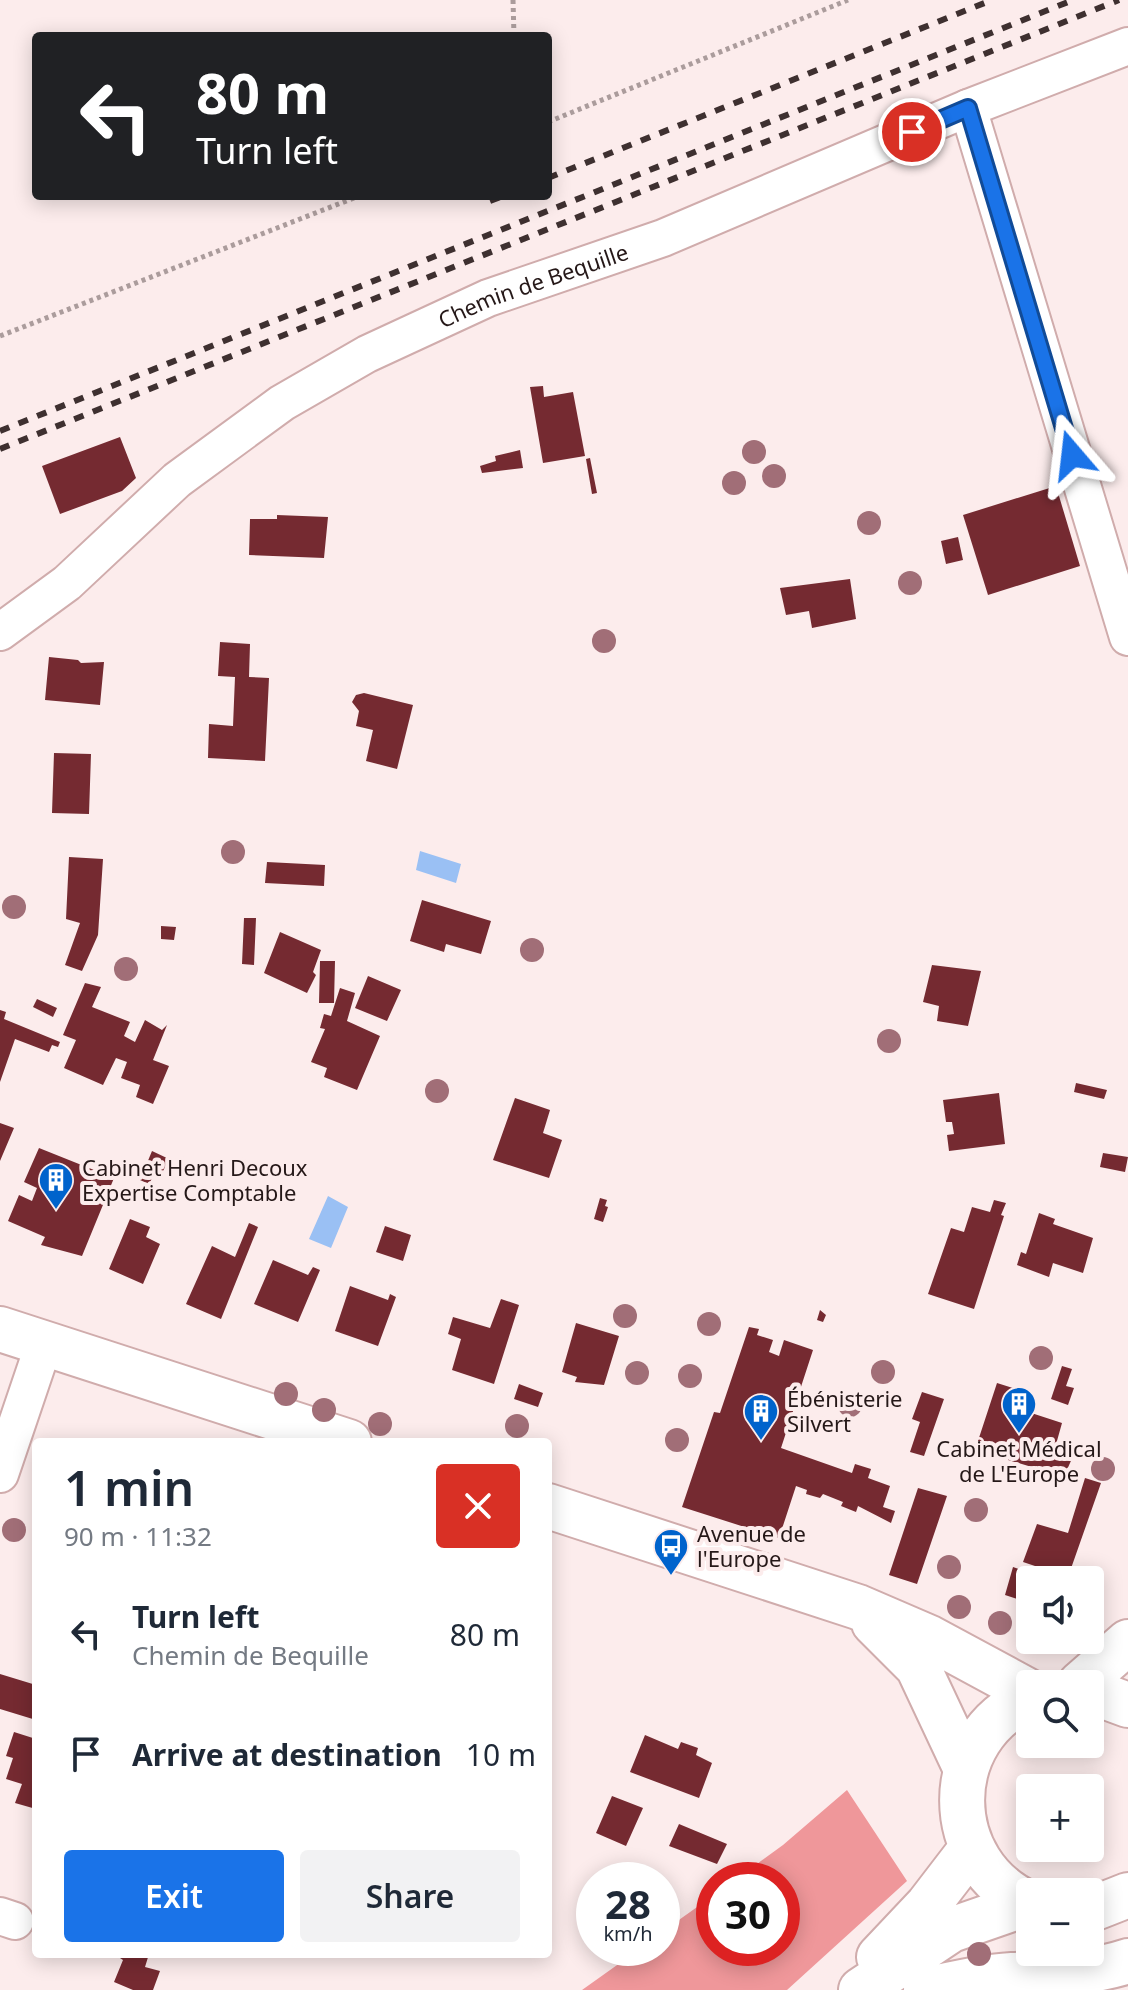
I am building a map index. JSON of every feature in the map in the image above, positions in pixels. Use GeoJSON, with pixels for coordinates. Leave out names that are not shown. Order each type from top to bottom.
{"type":"FeatureCollection","features":[{"type":"Feature","properties":{"kind":"main road"},"geometry":{"type":"LineString","coordinates":[[0,1329],[337,1438]]}},
{"type":"Feature","properties":{"kind":"main road"},"geometry":{"type":"LineString","coordinates":[[552,1507],[858,1607],[930,1638],[1016,1684]]}},
{"type":"Feature","properties":{"kind":"main road"},"geometry":{"type":"LineString","coordinates":[[858,1607],[918,1667],[965,1767]]}},
{"type":"Feature","properties":{"kind":"main road"},"geometry":{"type":"LineString","coordinates":[[1096,1670],[1128,1642]]}},
{"type":"Feature","properties":{"kind":"main road"},"geometry":{"type":"LineString","coordinates":[[1104,1696],[1128,1705]]}},
{"type":"Feature","properties":{"kind":"main road"},"geometry":{"type":"LineString","coordinates":[[1016,1706],[998,1717],[983,1733],[965,1767],[960,1811],[971,1849],[998,1884],[1016,1896]]}},
{"type":"Feature","properties":{"kind":"main road"},"geometry":{"type":"LineString","coordinates":[[848,1990],[928,1905],[971,1849]]}},
{"type":"Feature","properties":{"kind":"main road"},"geometry":{"type":"LineString","coordinates":[[1104,1904],[1128,1895]]}},
{"type":"Feature","properties":{"kind":"main road"},"geometry":{"type":"LineString","coordinates":[[861,1990],[951,1930],[1016,1908]]}},
{"type":"Feature","properties":{"kind":"main road"},"geometry":{"type":"LineString","coordinates":[[926,1990],[964,1980],[1069,1974],[1128,1961]]}},
{"type":"Feature","properties":{"kind":"street","name":"Chemin de Bequille"},"geometry":{"type":"LineString","coordinates":[[0,632],[67,583],[177,480],[282,403],[367,354],[488,298],[663,238],[968,108],[1128,46]]}},
{"type":"Feature","properties":{"kind":"street"},"geometry":{"type":"LineString","coordinates":[[968,108],[1128,637]]}},
{"type":"Feature","properties":{"kind":"street"},"geometry":{"type":"LineString","coordinates":[[0,1474],[44,1344]]}},
{"type":"Feature","properties":{"kind":"path"},"geometry":{"type":"LineString","coordinates":[[513,0],[514,32]]}},
{"type":"Feature","properties":{"kind":"path"},"geometry":{"type":"LineString","coordinates":[[552,120],[848,0]]}},
{"type":"Feature","properties":{"kind":"path"},"geometry":{"type":"LineString","coordinates":[[0,336],[349,200]]}},
{"type":"Feature","properties":{"kind":"shaded area"},"geometry":{"type":"Polygon","coordinates":[[[847,1790],[907,1881],[787,1990],[582,1990],[616,1966],[680,1966],[680,1919],[696,1908],[696,1966],[800,1966],[800,1862],[760,1862],[847,1790]]]}},
{"type":"Feature","properties":{"kind":"water"},"geometry":{"type":"Polygon","coordinates":[[[420,851],[461,864],[456,883],[416,870],[420,851]]]}},
{"type":"Feature","properties":{"kind":"water"},"geometry":{"type":"Polygon","coordinates":[[[328,1196],[348,1207],[331,1248],[309,1239],[328,1196]]]}},
{"type":"Feature","properties":{"kind":"building"},"geometry":{"type":"Polygon","coordinates":[[[543,386],[544,397],[573,392],[585,456],[543,463],[530,387],[543,386]]]}},
{"type":"Feature","properties":{"kind":"building"},"geometry":{"type":"Polygon","coordinates":[[[120,437],[136,478],[122,491],[60,514],[42,466],[120,437]]]}},
{"type":"Feature","properties":{"kind":"building"},"geometry":{"type":"Polygon","coordinates":[[[520,450],[523,468],[482,473],[480,466],[496,461],[495,456],[520,450]]]}},
{"type":"Feature","properties":{"kind":"building"},"geometry":{"type":"Polygon","coordinates":[[[590,458],[597,493],[592,494],[586,459],[590,458]]]}},
{"type":"Feature","properties":{"kind":"building"},"geometry":{"type":"Polygon","coordinates":[[[1056,486],[1080,566],[988,595],[963,515],[1056,486]]]}},
{"type":"Feature","properties":{"kind":"building"},"geometry":{"type":"Polygon","coordinates":[[[277,515],[328,517],[324,558],[249,555],[250,519],[277,519],[277,515]]]}},
{"type":"Feature","properties":{"kind":"building"},"geometry":{"type":"Polygon","coordinates":[[[958,537],[963,560],[946,564],[941,541],[958,537]]]}},
{"type":"Feature","properties":{"kind":"building"},"geometry":{"type":"Polygon","coordinates":[[[850,579],[856,619],[812,628],[809,611],[786,615],[780,588],[850,579]]]}},
{"type":"Feature","properties":{"kind":"building"},"geometry":{"type":"Polygon","coordinates":[[[220,642],[250,644],[249,677],[269,678],[265,761],[208,758],[209,724],[233,726],[235,677],[218,676],[220,642]]]}},
{"type":"Feature","properties":{"kind":"building"},"geometry":{"type":"Polygon","coordinates":[[[49,657],[81,663],[104,662],[100,705],[45,700],[49,657]]]}},
{"type":"Feature","properties":{"kind":"building"},"geometry":{"type":"Polygon","coordinates":[[[364,693],[413,705],[397,769],[366,761],[373,730],[356,726],[359,711],[352,702],[356,695],[364,693]]]}},
{"type":"Feature","properties":{"kind":"building"},"geometry":{"type":"Polygon","coordinates":[[[54,753],[91,754],[89,814],[52,813],[54,753]]]}},
{"type":"Feature","properties":{"kind":"building"},"geometry":{"type":"Polygon","coordinates":[[[69,857],[103,859],[98,935],[82,971],[65,965],[80,923],[66,919],[69,857]]]}},
{"type":"Feature","properties":{"kind":"building"},"geometry":{"type":"Polygon","coordinates":[[[267,862],[325,865],[324,886],[265,883],[267,862]]]}},
{"type":"Feature","properties":{"kind":"building"},"geometry":{"type":"Polygon","coordinates":[[[422,900],[491,921],[481,954],[446,944],[444,952],[410,941],[422,900]]]}},
{"type":"Feature","properties":{"kind":"building"},"geometry":{"type":"Polygon","coordinates":[[[244,918],[256,918],[254,965],[242,964],[244,918]]]}},
{"type":"Feature","properties":{"kind":"building"},"geometry":{"type":"Polygon","coordinates":[[[161,926],[176,927],[174,940],[161,939],[161,926]]]}},
{"type":"Feature","properties":{"kind":"building"},"geometry":{"type":"Polygon","coordinates":[[[280,932],[321,950],[313,972],[316,975],[307,993],[264,973],[280,932]]]}},
{"type":"Feature","properties":{"kind":"building"},"geometry":{"type":"Polygon","coordinates":[[[320,961],[335,961],[334,1003],[319,1003],[320,961]]]}},
{"type":"Feature","properties":{"kind":"building"},"geometry":{"type":"Polygon","coordinates":[[[932,965],[981,971],[968,1026],[937,1021],[939,1006],[923,1002],[932,965]]]}},
{"type":"Feature","properties":{"kind":"building"},"geometry":{"type":"Polygon","coordinates":[[[368,976],[401,990],[387,1021],[355,1008],[368,976]]]}},
{"type":"Feature","properties":{"kind":"building"},"geometry":{"type":"Polygon","coordinates":[[[85,983],[101,987],[92,1007],[130,1022],[124,1036],[135,1042],[145,1020],[162,1030],[167,1025],[153,1060],[169,1066],[153,1104],[136,1097],[140,1085],[121,1078],[127,1062],[116,1058],[103,1085],[64,1068],[76,1040],[63,1035],[85,983]]]}},
{"type":"Feature","properties":{"kind":"building"},"geometry":{"type":"Polygon","coordinates":[[[340,988],[355,993],[347,1021],[380,1036],[357,1090],[324,1077],[327,1068],[311,1062],[325,1029],[320,1028],[324,1014],[331,1016],[340,988]]]}},
{"type":"Feature","properties":{"kind":"building"},"geometry":{"type":"Polygon","coordinates":[[[37,999],[57,1008],[53,1017],[33,1007],[37,999]]]}},
{"type":"Feature","properties":{"kind":"building"},"geometry":{"type":"Polygon","coordinates":[[[0,1010],[6,1012],[4,1019],[60,1042],[58,1047],[52,1045],[49,1052],[15,1039],[0,1082],[0,1010]]]}},
{"type":"Feature","properties":{"kind":"building"},"geometry":{"type":"Polygon","coordinates":[[[1076,1083],[1107,1090],[1104,1099],[1074,1092],[1076,1083]]]}},
{"type":"Feature","properties":{"kind":"building"},"geometry":{"type":"Polygon","coordinates":[[[999,1093],[1005,1144],[949,1151],[947,1135],[954,1134],[952,1122],[946,1122],[943,1100],[999,1093]]]}},
{"type":"Feature","properties":{"kind":"building"},"geometry":{"type":"Polygon","coordinates":[[[515,1098],[550,1110],[543,1133],[562,1140],[549,1178],[493,1160],[515,1098]]]}},
{"type":"Feature","properties":{"kind":"building"},"geometry":{"type":"Polygon","coordinates":[[[0,1123],[14,1128],[0,1161],[0,1123]]]}},
{"type":"Feature","properties":{"kind":"building","name":"Cabinet Henri Decoux Expertise Comptable"},"geometry":{"type":"Polygon","coordinates":[[[39,1148],[114,1178],[82,1256],[41,1245],[45,1237],[8,1221],[19,1195],[32,1201],[37,1188],[24,1182],[39,1148]]]}},
{"type":"Feature","properties":{"kind":"building"},"geometry":{"type":"Polygon","coordinates":[[[152,1151],[169,1159],[162,1173],[156,1171],[149,1184],[140,1180],[152,1151]]]}},
{"type":"Feature","properties":{"kind":"building"},"geometry":{"type":"Polygon","coordinates":[[[1103,1153],[1128,1157],[1125,1172],[1100,1167],[1103,1153]]]}},
{"type":"Feature","properties":{"kind":"building"},"geometry":{"type":"Polygon","coordinates":[[[600,1198],[607,1200],[605,1206],[608,1207],[603,1222],[594,1219],[600,1198]]]}},
{"type":"Feature","properties":{"kind":"building"},"geometry":{"type":"Polygon","coordinates":[[[994,1200],[1006,1203],[1001,1215],[1004,1216],[974,1309],[928,1294],[951,1228],[964,1232],[972,1207],[990,1212],[994,1200]]]}},
{"type":"Feature","properties":{"kind":"building"},"geometry":{"type":"Polygon","coordinates":[[[1039,1213],[1055,1219],[1053,1224],[1093,1238],[1083,1273],[1053,1263],[1049,1277],[1017,1265],[1021,1252],[1026,1254],[1039,1213]]]}},
{"type":"Feature","properties":{"kind":"building"},"geometry":{"type":"Polygon","coordinates":[[[130,1219],[150,1227],[146,1237],[160,1244],[143,1284],[109,1269],[130,1219]]]}},
{"type":"Feature","properties":{"kind":"building"},"geometry":{"type":"Polygon","coordinates":[[[249,1223],[258,1227],[221,1319],[186,1304],[212,1246],[235,1257],[249,1223]]]}},
{"type":"Feature","properties":{"kind":"building"},"geometry":{"type":"Polygon","coordinates":[[[385,1226],[411,1235],[403,1261],[376,1252],[385,1226]]]}},
{"type":"Feature","properties":{"kind":"building"},"geometry":{"type":"Polygon","coordinates":[[[273,1260],[308,1275],[313,1267],[320,1270],[298,1322],[254,1304],[273,1260]]]}},
{"type":"Feature","properties":{"kind":"building"},"geometry":{"type":"Polygon","coordinates":[[[350,1286],[388,1300],[390,1294],[396,1297],[378,1346],[335,1331],[350,1286]]]}},
{"type":"Feature","properties":{"kind":"building"},"geometry":{"type":"Polygon","coordinates":[[[501,1299],[519,1305],[494,1384],[452,1370],[461,1339],[448,1334],[453,1317],[490,1328],[501,1299]]]}},
{"type":"Feature","properties":{"kind":"building"},"geometry":{"type":"Polygon","coordinates":[[[820,1310],[826,1315],[823,1322],[817,1320],[820,1310]]]}},
{"type":"Feature","properties":{"kind":"building"},"geometry":{"type":"Polygon","coordinates":[[[576,1323],[619,1336],[604,1385],[575,1382],[577,1377],[562,1372],[576,1323]]]}},
{"type":"Feature","properties":{"kind":"building"},"geometry":{"type":"Polygon","coordinates":[[[749,1327],[759,1329],[757,1335],[773,1340],[769,1352],[779,1356],[784,1340],[813,1350],[781,1448],[852,1473],[855,1464],[871,1469],[868,1478],[890,1486],[883,1507],[895,1511],[891,1523],[858,1506],[856,1512],[841,1506],[843,1502],[823,1494],[820,1498],[806,1494],[807,1490],[796,1486],[779,1538],[682,1507],[714,1412],[720,1413],[749,1327]]]}},
{"type":"Feature","properties":{"kind":"building"},"geometry":{"type":"Polygon","coordinates":[[[1062,1366],[1072,1369],[1066,1386],[1074,1388],[1068,1405],[1051,1399],[1062,1366]]]}},
{"type":"Feature","properties":{"kind":"building","name":"Cabinet Médical de L'Europe"},"geometry":{"type":"Polygon","coordinates":[[[997,1383],[1016,1389],[1010,1406],[1062,1423],[1055,1448],[1074,1454],[1066,1472],[1047,1466],[1045,1471],[975,1450],[997,1383]]]}},
{"type":"Feature","properties":{"kind":"building"},"geometry":{"type":"Polygon","coordinates":[[[519,1384],[543,1393],[538,1407],[514,1399],[519,1384]]]}},
{"type":"Feature","properties":{"kind":"building"},"geometry":{"type":"Polygon","coordinates":[[[922,1392],[944,1399],[924,1456],[910,1452],[920,1422],[912,1419],[922,1392]]]}},
{"type":"Feature","properties":{"kind":"building"},"geometry":{"type":"Polygon","coordinates":[[[1085,1478],[1101,1483],[1072,1566],[1035,1566],[1023,1562],[1037,1524],[1068,1533],[1085,1478]]]}},
{"type":"Feature","properties":{"kind":"building"},"geometry":{"type":"Polygon","coordinates":[[[918,1488],[947,1496],[917,1584],[889,1575],[918,1488]]]}},
{"type":"Feature","properties":{"kind":"building"},"geometry":{"type":"Polygon","coordinates":[[[1013,1567],[1016,1568],[1016,1599],[1005,1595],[1013,1567]]]}},
{"type":"Feature","properties":{"kind":"building"},"geometry":{"type":"Polygon","coordinates":[[[0,1674],[32,1684],[32,1719],[0,1709],[0,1674]]]}},
{"type":"Feature","properties":{"kind":"building"},"geometry":{"type":"Polygon","coordinates":[[[14,1732],[32,1738],[32,1808],[15,1803],[22,1784],[6,1779],[13,1758],[6,1756],[14,1732]]]}},
{"type":"Feature","properties":{"kind":"building"},"geometry":{"type":"Polygon","coordinates":[[[645,1735],[678,1749],[681,1742],[698,1748],[696,1755],[712,1763],[699,1798],[630,1772],[645,1735]]]}},
{"type":"Feature","properties":{"kind":"building"},"geometry":{"type":"Polygon","coordinates":[[[612,1796],[643,1808],[626,1846],[596,1833],[612,1796]]]}},
{"type":"Feature","properties":{"kind":"building"},"geometry":{"type":"Polygon","coordinates":[[[679,1824],[727,1844],[718,1862],[669,1846],[679,1824]]]}},
{"type":"Feature","properties":{"kind":"building"},"geometry":{"type":"Polygon","coordinates":[[[120,1958],[148,1958],[145,1967],[160,1971],[153,1990],[133,1990],[114,1982],[123,1960],[120,1958]]]}},
{"type":"Feature","properties":{"kind":"railway"},"geometry":{"type":"LineString","coordinates":[[552,176],[992,0]]}},
{"type":"Feature","properties":{"kind":"railway"},"geometry":{"type":"LineString","coordinates":[[0,431],[1073,0]]}},
{"type":"Feature","properties":{"kind":"railway"},"geometry":{"type":"LineString","coordinates":[[0,449],[1119,0]]}},
{"type":"Feature","properties":{"kind":"place","name":"Cabinet Henri Decoux Expertise Comptable"},"geometry":{"type":"Point","coordinates":[56,1211]}},
{"type":"Feature","properties":{"kind":"place","name":"Cabinet Médical de L'Europe"},"geometry":{"type":"Point","coordinates":[1019,1435]}},
{"type":"Feature","properties":{"kind":"place","name":"Ébénisterie Silvert"},"geometry":{"type":"Point","coordinates":[761,1442]}},
{"type":"Feature","properties":{"kind":"place","name":"Avenue de l'Europe"},"geometry":{"type":"Point","coordinates":[671,1577]}},
{"type":"Feature","properties":{"kind":"route"},"geometry":{"type":"LineString","coordinates":[[912,132],[968,108],[1072,455]]}}]}
